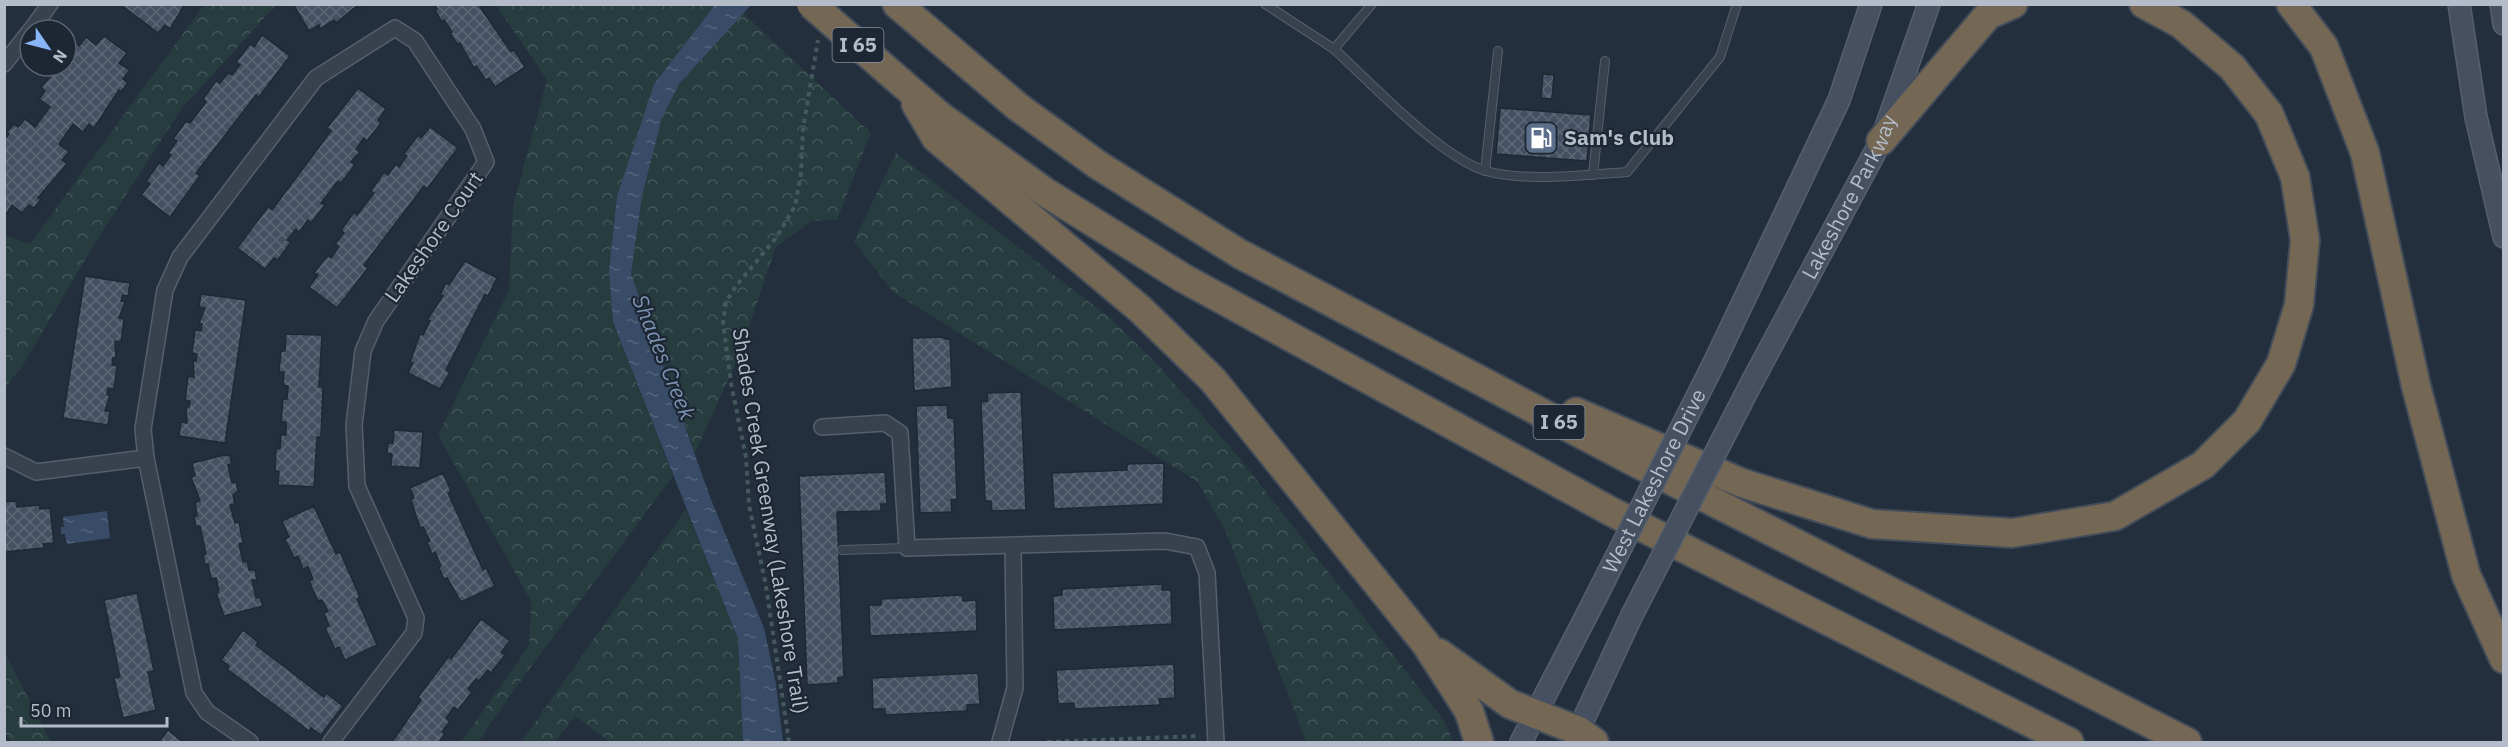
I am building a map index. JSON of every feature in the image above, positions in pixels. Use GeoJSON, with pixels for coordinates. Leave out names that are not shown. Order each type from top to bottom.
{"type":"FeatureCollection","features":[{"type":"Feature","properties":{"kind":"highway","name":"I 65"},"geometry":{"type":"LineString","coordinates":[[812,4],[904,85],[938,127],[1192,283],[1612,512],[2069,742]]}},
{"type":"Feature","properties":{"kind":"highway","name":"I 65"},"geometry":{"type":"LineString","coordinates":[[897,4],[957,57],[1027,113],[1166,210],[1240,254],[1633,461],[2187,742]]}},
{"type":"Feature","properties":{"kind":"highway"},"geometry":{"type":"LineString","coordinates":[[1881,141],[1988,15],[2013,4]]}},
{"type":"Feature","properties":{"kind":"highway"},"geometry":{"type":"LineString","coordinates":[[1433,356],[1584,415],[1742,483],[1872,524],[2012,533],[2115,516],[2204,465],[2247,421],[2281,364],[2299,305],[2305,240],[2295,177],[2269,114],[2232,67],[2181,24],[2144,4]]}},
{"type":"Feature","properties":{"kind":"highway"},"geometry":{"type":"LineString","coordinates":[[2291,4],[2324,47],[2365,153],[2416,386],[2466,575],[2504,659]]}},
{"type":"Feature","properties":{"kind":"highway"},"geometry":{"type":"LineString","coordinates":[[938,127],[1131,302],[1213,381],[1426,644],[1468,711],[1479,742]]}},
{"type":"Feature","properties":{"kind":"highway"},"geometry":{"type":"LineString","coordinates":[[1426,644],[1510,704],[1534,713],[1582,739]]}},
{"type":"Feature","properties":{"kind":"main road","name":"West Lakeshore Drive"},"geometry":{"type":"LineString","coordinates":[[1534,713],[1595,599],[1714,363],[1839,100],[1871,4]]}},
{"type":"Feature","properties":{"kind":"main road","name":"Lakeshore Parkway"},"geometry":{"type":"LineString","coordinates":[[1753,380],[1881,141],[1929,4]]}},
{"type":"Feature","properties":{"kind":"main road"},"geometry":{"type":"LineString","coordinates":[[2459,4],[2476,117],[2504,237]]}},
{"type":"Feature","properties":{"kind":"main road"},"geometry":{"type":"LineString","coordinates":[[2501,4],[2504,24]]}},
{"type":"Feature","properties":{"kind":"main road","name":"West Lakeshore Drive"},"geometry":{"type":"LineString","coordinates":[[1582,739],[1632,615],[1753,380]]}},
{"type":"Feature","properties":{"kind":"main road"},"geometry":{"type":"LineString","coordinates":[[1521,742],[1534,713]]}},
{"type":"Feature","properties":{"kind":"street"},"geometry":{"type":"LineString","coordinates":[[40,18],[50,4]]}},
{"type":"Feature","properties":{"kind":"street","name":"Lakeshore Court"},"geometry":{"type":"LineString","coordinates":[[146,458],[143,429],[165,290],[180,257],[316,78],[395,28],[415,41],[473,129],[486,162],[376,321],[363,351],[354,425],[357,486],[416,618],[414,633],[331,742]]}},
{"type":"Feature","properties":{"kind":"street"},"geometry":{"type":"LineString","coordinates":[[4,64],[18,46]]}},
{"type":"Feature","properties":{"kind":"street"},"geometry":{"type":"LineString","coordinates":[[822,427],[885,423],[900,433],[907,548],[1013,547],[1165,541],[1197,547],[1207,573],[1216,739]]}},
{"type":"Feature","properties":{"kind":"street"},"geometry":{"type":"LineString","coordinates":[[4,456],[36,472],[146,458],[194,693],[207,712],[250,742]]}},
{"type":"Feature","properties":{"kind":"street"},"geometry":{"type":"LineString","coordinates":[[1000,742],[1015,688],[1013,547]]}},
{"type":"Feature","properties":{"kind":"lane"},"geometry":{"type":"LineString","coordinates":[[1265,4],[1334,49],[1420,128],[1461,160],[1485,171],[1512,176],[1593,175],[1627,172],[1720,57],[1737,4]]}},
{"type":"Feature","properties":{"kind":"lane"},"geometry":{"type":"LineString","coordinates":[[1334,49],[1372,4]]}},
{"type":"Feature","properties":{"kind":"lane"},"geometry":{"type":"LineString","coordinates":[[1485,171],[1497,51]]}},
{"type":"Feature","properties":{"kind":"lane"},"geometry":{"type":"LineString","coordinates":[[1593,175],[1605,61]]}},
{"type":"Feature","properties":{"kind":"lane"},"geometry":{"type":"LineString","coordinates":[[842,550],[907,548]]}},
{"type":"Feature","properties":{"kind":"path","name":"Shades Creek Greenway (Lakeshore Trail)"},"geometry":{"type":"LineString","coordinates":[[789,742],[766,586],[749,505],[746,458],[731,383],[723,322],[726,302],[736,286],[776,238],[795,206],[801,174],[803,129],[820,32]]}},
{"type":"Feature","properties":{"kind":"path"},"geometry":{"type":"LineString","coordinates":[[1047,742],[1216,739]]}},
{"type":"Feature","properties":{"kind":"green space"},"geometry":{"type":"Polygon","coordinates":[[[204,5],[276,5],[182,108],[95,243],[23,365],[5,388],[5,235],[30,244],[204,5]]]}},
{"type":"Feature","properties":{"kind":"green space"},"geometry":{"type":"Polygon","coordinates":[[[496,5],[715,5],[654,84],[617,196],[609,270],[613,322],[673,476],[516,687],[478,742],[461,742],[529,646],[531,601],[438,435],[509,290],[513,206],[547,80],[496,5]]]}},
{"type":"Feature","properties":{"kind":"green space"},"geometry":{"type":"Polygon","coordinates":[[[743,13],[871,133],[837,220],[812,221],[776,247],[739,356],[695,453],[631,274],[642,196],[662,118],[679,84],[743,13]]]}},
{"type":"Feature","properties":{"kind":"green space"},"geometry":{"type":"Polygon","coordinates":[[[896,153],[1110,318],[1156,363],[1238,456],[1444,720],[1453,742],[1306,742],[1226,532],[1198,482],[893,292],[854,241],[896,153]]]}},
{"type":"Feature","properties":{"kind":"green space"},"geometry":{"type":"Polygon","coordinates":[[[686,509],[738,639],[743,742],[610,742],[575,716],[555,742],[521,742],[686,509]]]}},
{"type":"Feature","properties":{"kind":"green space"},"geometry":{"type":"Polygon","coordinates":[[[5,653],[51,742],[11,742],[5,732],[5,653]]]}},
{"type":"Feature","properties":{"kind":"water"},"geometry":{"type":"Polygon","coordinates":[[[715,5],[751,5],[679,84],[662,118],[642,196],[631,274],[710,497],[764,628],[776,684],[783,742],[743,742],[738,639],[613,322],[609,271],[617,196],[654,84],[715,5]]]}},
{"type":"Feature","properties":{"kind":"water"},"geometry":{"type":"Polygon","coordinates":[[[107,511],[110,538],[67,544],[65,534],[61,534],[61,527],[64,527],[63,517],[107,511]]]}},
{"type":"Feature","properties":{"kind":"building"},"geometry":{"type":"Polygon","coordinates":[[[120,4],[185,4],[170,29],[165,25],[158,33],[120,4]]]}},
{"type":"Feature","properties":{"kind":"building"},"geometry":{"type":"Polygon","coordinates":[[[293,4],[365,4],[359,8],[358,5],[336,23],[334,20],[320,29],[319,25],[309,31],[293,4]]]}},
{"type":"Feature","properties":{"kind":"building"},"geometry":{"type":"Polygon","coordinates":[[[434,4],[478,4],[511,52],[514,50],[525,67],[495,87],[489,78],[486,80],[476,66],[474,68],[460,43],[458,45],[444,20],[442,22],[435,11],[437,9],[434,4]]]}},
{"type":"Feature","properties":{"kind":"building"},"geometry":{"type":"Polygon","coordinates":[[[262,35],[290,56],[259,97],[256,95],[196,173],[200,176],[170,217],[141,195],[150,184],[146,181],[159,163],[163,166],[171,155],[168,153],[177,141],[173,139],[186,121],[190,123],[206,102],[203,99],[216,81],[220,83],[228,73],[232,75],[240,65],[236,62],[250,44],[254,47],[262,35]]]}},
{"type":"Feature","properties":{"kind":"building"},"geometry":{"type":"Polygon","coordinates":[[[104,36],[127,53],[119,63],[130,70],[123,79],[128,83],[121,92],[119,90],[94,128],[89,124],[83,132],[73,124],[59,144],[69,152],[62,160],[67,164],[38,198],[41,199],[34,208],[29,205],[22,213],[12,205],[5,216],[4,140],[9,134],[6,133],[14,124],[18,127],[25,119],[35,127],[50,107],[39,99],[45,91],[41,87],[49,78],[78,78],[78,45],[86,37],[96,45],[104,36]]]}},
{"type":"Feature","properties":{"kind":"building"},"geometry":{"type":"Polygon","coordinates":[[[1543,74],[1554,75],[1552,99],[1541,98],[1543,74]]]}},
{"type":"Feature","properties":{"kind":"building"},"geometry":{"type":"Polygon","coordinates":[[[358,88],[386,109],[378,120],[381,123],[367,141],[364,138],[356,149],[360,152],[351,162],[355,165],[341,183],[338,181],[321,203],[325,205],[311,223],[308,220],[299,232],[296,229],[287,240],[291,242],[278,260],[274,258],[265,269],[237,248],[268,207],[272,210],[331,131],[327,128],[358,88]]]}},
{"type":"Feature","properties":{"kind":"building"},"geometry":{"type":"Polygon","coordinates":[[[1500,108],[1591,115],[1587,161],[1496,154],[1500,108]]]}},
{"type":"Feature","properties":{"kind":"building"},"geometry":{"type":"Polygon","coordinates":[[[430,127],[458,148],[427,189],[424,186],[364,265],[368,268],[337,308],[309,287],[318,275],[314,273],[328,255],[331,258],[339,247],[335,244],[344,233],[341,230],[354,212],[357,215],[374,193],[371,191],[384,172],[388,175],[396,164],[399,167],[407,156],[404,154],[418,135],[421,138],[430,127]]]}},
{"type":"Feature","properties":{"kind":"building"},"geometry":{"type":"Polygon","coordinates":[[[465,261],[497,278],[488,296],[485,294],[446,370],[450,372],[440,389],[408,373],[413,363],[410,362],[420,334],[423,335],[430,321],[427,320],[443,296],[440,295],[446,283],[449,285],[465,261]]]}},
{"type":"Feature","properties":{"kind":"building"},"geometry":{"type":"Polygon","coordinates":[[[85,276],[130,283],[128,296],[123,295],[121,301],[125,302],[119,318],[124,319],[121,342],[115,341],[116,358],[113,358],[112,365],[117,366],[114,389],[108,388],[107,395],[110,395],[105,411],[110,411],[108,425],[63,418],[85,276]]]}},
{"type":"Feature","properties":{"kind":"building"},"geometry":{"type":"Polygon","coordinates":[[[201,294],[246,300],[225,443],[179,436],[181,422],[187,423],[186,407],[189,407],[190,401],[185,400],[188,376],[194,377],[193,361],[196,361],[197,354],[192,353],[195,330],[201,331],[202,324],[199,323],[205,308],[199,307],[201,294]]]}},
{"type":"Feature","properties":{"kind":"building"},"geometry":{"type":"Polygon","coordinates":[[[286,334],[322,335],[319,387],[323,387],[321,437],[317,437],[314,487],[278,485],[279,471],[275,471],[276,448],[280,449],[281,435],[286,435],[286,422],[281,422],[283,399],[287,399],[288,386],[283,385],[284,372],[279,372],[281,351],[285,351],[286,334]]]}},
{"type":"Feature","properties":{"kind":"building"},"geometry":{"type":"Polygon","coordinates":[[[944,337],[944,339],[950,339],[952,387],[914,391],[912,338],[944,337]]]}},
{"type":"Feature","properties":{"kind":"building"},"geometry":{"type":"Polygon","coordinates":[[[1021,392],[1026,510],[992,511],[991,501],[985,501],[981,402],[988,401],[987,393],[1021,392]]]}},
{"type":"Feature","properties":{"kind":"building"},"geometry":{"type":"Polygon","coordinates":[[[947,405],[948,418],[954,418],[957,499],[951,500],[952,512],[920,513],[916,406],[947,405]]]}},
{"type":"Feature","properties":{"kind":"building"},"geometry":{"type":"Polygon","coordinates":[[[394,430],[423,432],[420,468],[391,466],[392,454],[387,453],[388,443],[393,443],[394,430]]]}},
{"type":"Feature","properties":{"kind":"building"},"geometry":{"type":"Polygon","coordinates":[[[224,455],[230,456],[232,464],[228,465],[232,483],[236,482],[238,491],[233,495],[235,504],[230,505],[235,523],[239,522],[243,543],[239,544],[243,562],[247,561],[249,570],[255,570],[257,580],[252,580],[256,598],[260,597],[263,606],[224,616],[216,593],[219,592],[216,578],[211,579],[208,564],[205,565],[203,555],[206,554],[200,526],[196,527],[194,516],[197,516],[195,502],[200,501],[191,477],[195,476],[192,463],[224,455]]]}},
{"type":"Feature","properties":{"kind":"building"},"geometry":{"type":"Polygon","coordinates":[[[1164,463],[1163,504],[1054,509],[1052,473],[1127,470],[1127,464],[1164,463]]]}},
{"type":"Feature","properties":{"kind":"building"},"geometry":{"type":"Polygon","coordinates":[[[885,472],[887,504],[881,504],[881,511],[837,512],[844,677],[838,678],[838,683],[807,685],[799,476],[885,472]]]}},
{"type":"Feature","properties":{"kind":"building"},"geometry":{"type":"Polygon","coordinates":[[[443,473],[451,491],[448,493],[483,570],[486,568],[495,586],[461,602],[447,578],[444,579],[435,552],[432,554],[427,542],[430,541],[423,527],[420,528],[411,500],[414,498],[410,488],[443,473]]]}},
{"type":"Feature","properties":{"kind":"building"},"geometry":{"type":"Polygon","coordinates":[[[16,501],[17,507],[39,505],[40,509],[50,508],[54,543],[43,544],[44,548],[4,552],[4,502],[16,501]]]}},
{"type":"Feature","properties":{"kind":"building"},"geometry":{"type":"Polygon","coordinates":[[[314,506],[336,554],[340,552],[360,597],[357,599],[377,645],[345,660],[339,647],[335,649],[325,628],[329,626],[324,613],[328,611],[322,600],[318,601],[309,581],[313,579],[308,567],[303,569],[298,556],[294,558],[285,539],[289,537],[282,521],[314,506]]]}},
{"type":"Feature","properties":{"kind":"building"},"geometry":{"type":"Polygon","coordinates":[[[1162,584],[1162,590],[1171,590],[1172,624],[1054,630],[1053,596],[1062,595],[1062,589],[1162,584]]]}},
{"type":"Feature","properties":{"kind":"building"},"geometry":{"type":"Polygon","coordinates":[[[137,593],[154,671],[148,672],[156,710],[123,718],[114,678],[120,677],[104,600],[137,593]]]}},
{"type":"Feature","properties":{"kind":"building"},"geometry":{"type":"Polygon","coordinates":[[[962,595],[963,601],[976,600],[977,631],[870,636],[869,605],[881,605],[881,599],[962,595]]]}},
{"type":"Feature","properties":{"kind":"building"},"geometry":{"type":"Polygon","coordinates":[[[481,619],[510,641],[501,652],[505,655],[491,673],[488,670],[479,681],[476,679],[468,689],[472,692],[458,710],[454,707],[446,718],[450,721],[442,732],[445,734],[439,742],[392,742],[421,700],[418,697],[481,619]]]}},
{"type":"Feature","properties":{"kind":"building"},"geometry":{"type":"Polygon","coordinates":[[[243,630],[258,642],[256,645],[324,697],[326,693],[343,706],[321,735],[311,728],[309,731],[227,669],[229,666],[221,660],[243,630]]]}},
{"type":"Feature","properties":{"kind":"building"},"geometry":{"type":"Polygon","coordinates":[[[1174,664],[1175,698],[1159,699],[1160,705],[1074,709],[1074,703],[1058,704],[1056,670],[1174,664]]]}},
{"type":"Feature","properties":{"kind":"building"},"geometry":{"type":"Polygon","coordinates":[[[978,673],[980,704],[967,705],[967,711],[885,715],[885,709],[873,709],[872,678],[978,673]]]}},
{"type":"Feature","properties":{"kind":"building"},"geometry":{"type":"Polygon","coordinates":[[[168,730],[183,742],[159,742],[168,730]]]}},
{"type":"Feature","properties":{"kind":"place","name":"Sam's Club"},"geometry":{"type":"Point","coordinates":[1541,138]}},
{"type":"Feature","properties":{"kind":"water label","name":"Shades Creek"},"geometry":{"type":"Point","coordinates":[664,357]}}]}
